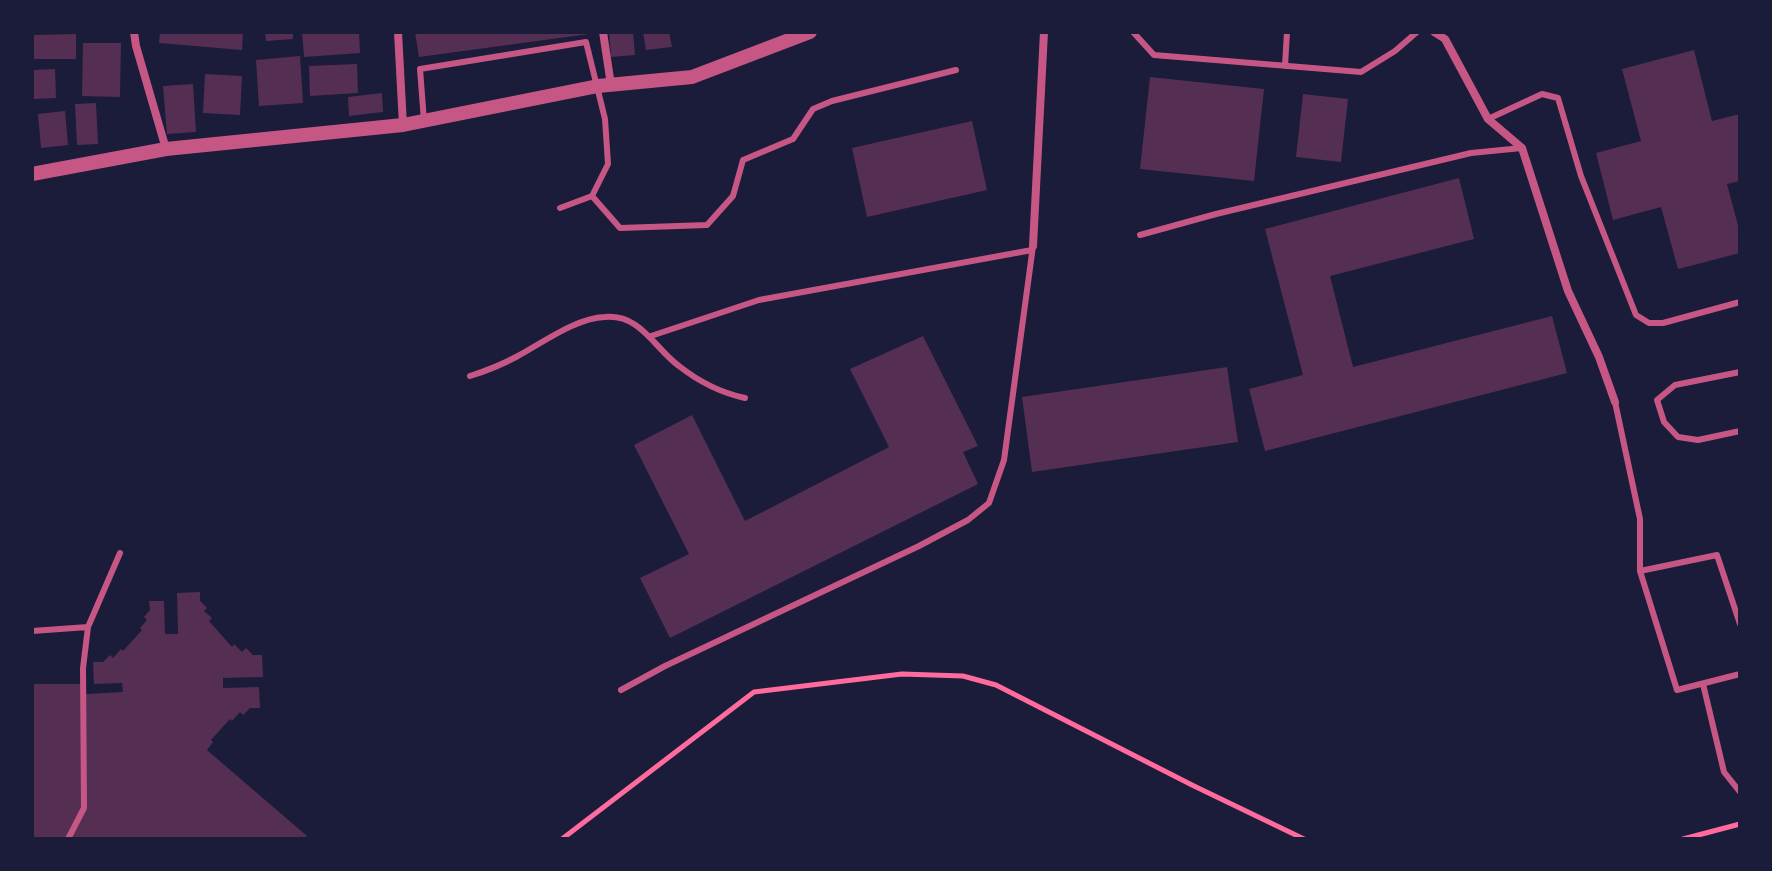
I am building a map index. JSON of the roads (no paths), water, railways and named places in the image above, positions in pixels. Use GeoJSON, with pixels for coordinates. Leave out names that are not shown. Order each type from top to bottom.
{"type":"FeatureCollection","features":[{"type":"Feature","properties":{"kind":"street"},"geometry":{"type":"LineString","coordinates":[[134,32],[166,149]]}},
{"type":"Feature","properties":{"kind":"street"},"geometry":{"type":"LineString","coordinates":[[398,32],[403,125]]}},
{"type":"Feature","properties":{"kind":"street"},"geometry":{"type":"LineString","coordinates":[[603,32],[605,86]]}},
{"type":"Feature","properties":{"kind":"street"},"geometry":{"type":"LineString","coordinates":[[32,174],[166,149],[403,125],[605,86],[692,77],[810,32]]}},
{"type":"Feature","properties":{"kind":"street"},"geometry":{"type":"LineString","coordinates":[[1032,248],[1044,32]]}},
{"type":"Feature","properties":{"kind":"street"},"geometry":{"type":"LineString","coordinates":[[1434,32],[1445,39],[1488,119],[1522,148],[1568,291],[1599,357],[1615,402]]}},
{"type":"Feature","properties":{"kind":"lane"},"geometry":{"type":"LineString","coordinates":[[1133,32],[1154,55],[1361,72],[1395,51],[1417,32]]}},
{"type":"Feature","properties":{"kind":"lane"},"geometry":{"type":"LineString","coordinates":[[1285,66],[1287,32]]}},
{"type":"Feature","properties":{"kind":"lane"},"geometry":{"type":"LineString","coordinates":[[424,121],[420,69],[586,42],[605,86],[608,164],[592,196],[560,208]]}},
{"type":"Feature","properties":{"kind":"lane"},"geometry":{"type":"LineString","coordinates":[[592,196],[620,228],[707,225],[733,196],[743,160],[793,139],[813,109],[832,101],[956,70]]}},
{"type":"Feature","properties":{"kind":"lane"},"geometry":{"type":"LineString","coordinates":[[1488,119],[1542,94],[1558,98],[1581,176],[1636,315],[1649,323],[1663,323],[1740,302]]}},
{"type":"Feature","properties":{"kind":"lane"},"geometry":{"type":"LineString","coordinates":[[1140,235],[1471,153],[1522,148]]}},
{"type":"Feature","properties":{"kind":"lane"},"geometry":{"type":"LineString","coordinates":[[621,690],[665,666],[919,546],[968,520],[989,503],[1004,460],[1032,248],[759,300],[651,336]]}},
{"type":"Feature","properties":{"kind":"lane"},"geometry":{"type":"LineString","coordinates":[[470,376],[516,357],[565,329],[603,316],[634,323],[651,336],[677,366],[724,393],[745,398]]}},
{"type":"Feature","properties":{"kind":"lane"},"geometry":{"type":"LineString","coordinates":[[1740,372],[1675,385],[1657,400],[1664,422],[1678,437],[1698,440],[1740,431]]}},
{"type":"Feature","properties":{"kind":"lane"},"geometry":{"type":"LineString","coordinates":[[1615,402],[1640,519],[1640,571],[1677,690],[1740,674]]}},
{"type":"Feature","properties":{"kind":"lane"},"geometry":{"type":"LineString","coordinates":[[68,839],[84,808],[83,668],[88,627],[120,553]]}},
{"type":"Feature","properties":{"kind":"lane"},"geometry":{"type":"LineString","coordinates":[[1640,571],[1717,555],[1740,624]]}},
{"type":"Feature","properties":{"kind":"lane"},"geometry":{"type":"LineString","coordinates":[[32,631],[88,627]]}},
{"type":"Feature","properties":{"kind":"lane"},"geometry":{"type":"LineString","coordinates":[[1703,684],[1724,772],[1740,792]]}}]}
